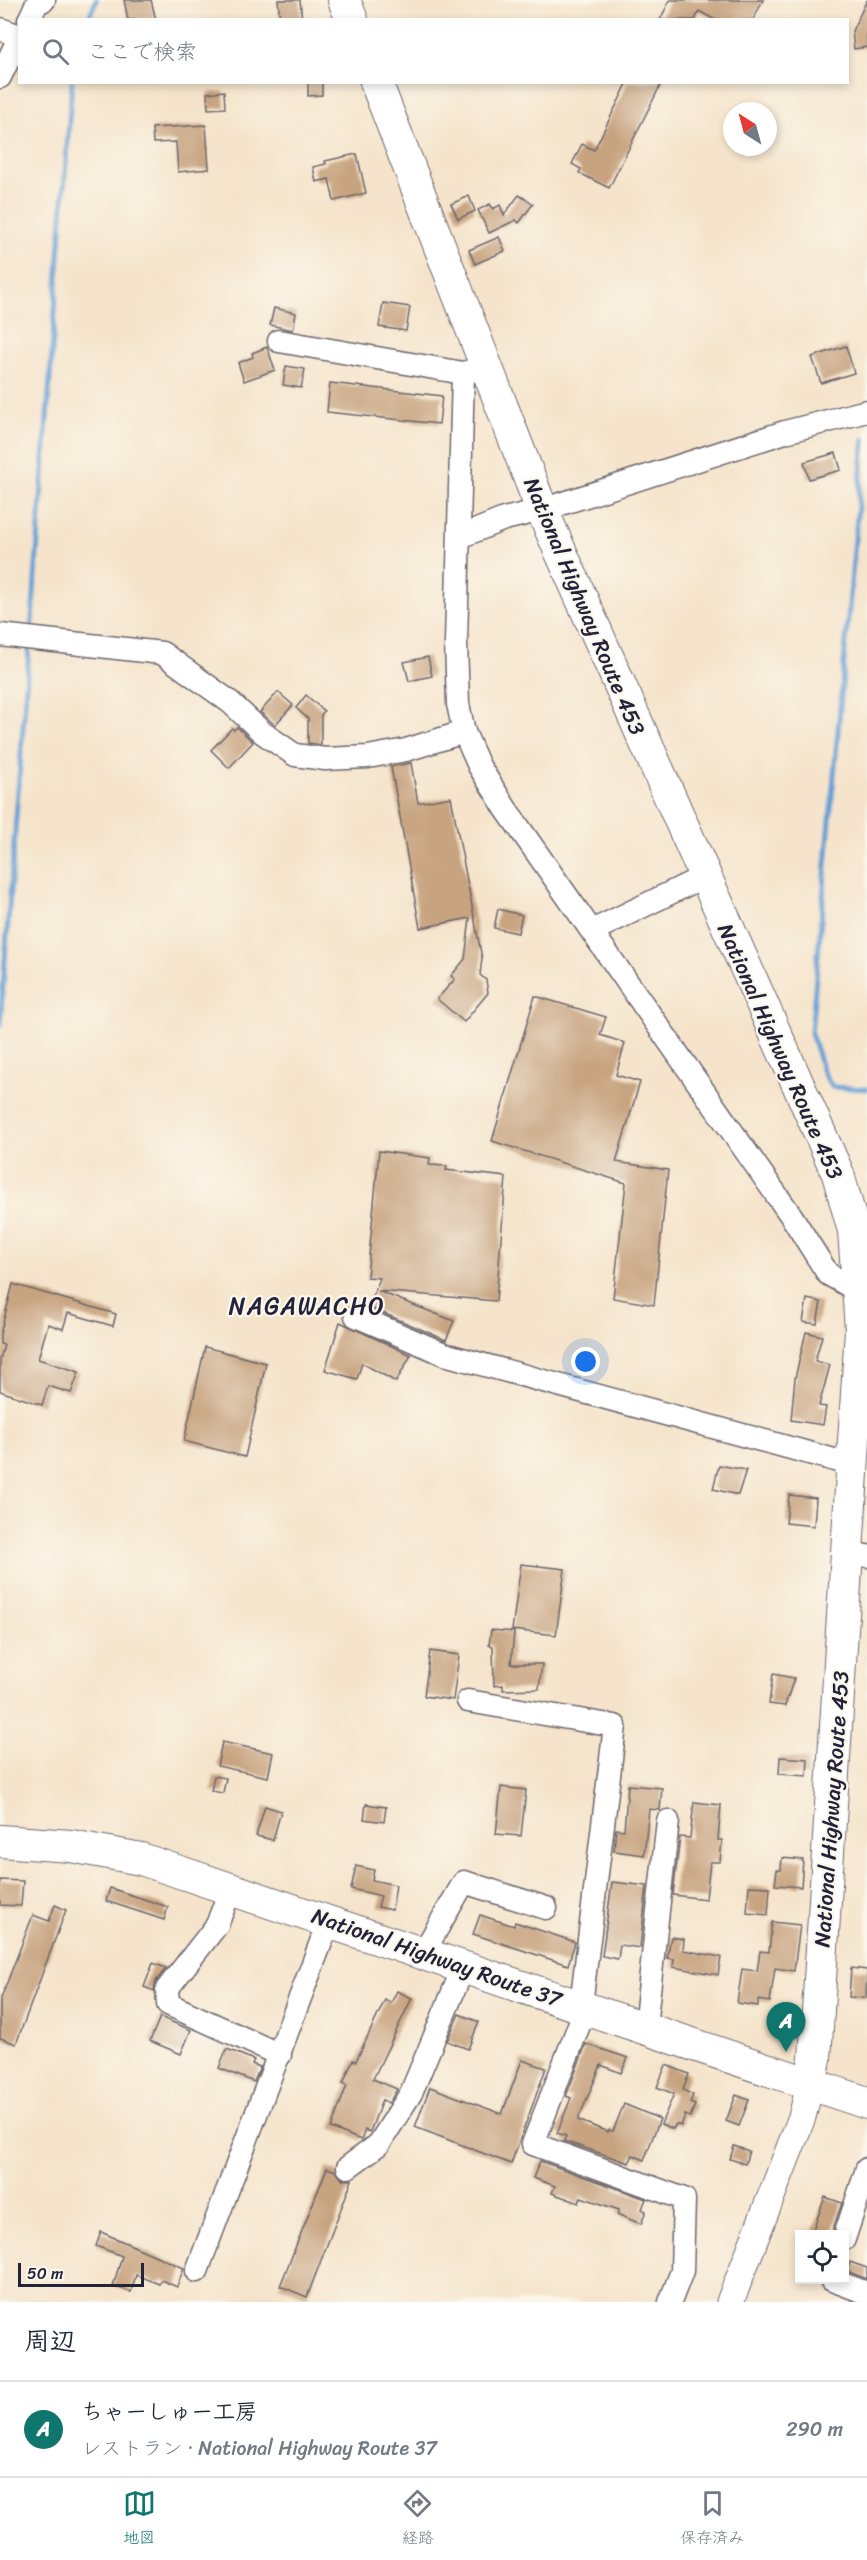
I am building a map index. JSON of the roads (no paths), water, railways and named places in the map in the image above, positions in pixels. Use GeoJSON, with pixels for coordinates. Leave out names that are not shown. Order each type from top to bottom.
{"type":"FeatureCollection","features":[{"type":"Feature","properties":{"kind":"highway"},"geometry":{"type":"LineString","coordinates":[[344,0],[351,18]]}},
{"type":"Feature","properties":{"kind":"highway","name":"National Highway Route 453"},"geometry":{"type":"LineString","coordinates":[[377,84],[474,370],[542,510],[838,1174],[854,1231],[860,1292],[862,1400],[853,1465],[857,1555],[815,2059],[810,2085]]}},
{"type":"Feature","properties":{"kind":"highway","name":"National Highway Route 37"},"geometry":{"type":"LineString","coordinates":[[0,1841],[71,1846],[141,1859],[867,2103]]}},
{"type":"Feature","properties":{"kind":"main road"},"geometry":{"type":"LineString","coordinates":[[729,2302],[802,2117],[810,2085]]}},
{"type":"Feature","properties":{"kind":"street"},"geometry":{"type":"LineString","coordinates":[[29,18],[37,3],[44,0]]}},
{"type":"Feature","properties":{"kind":"street"},"geometry":{"type":"LineString","coordinates":[[0,29],[18,35]]}},
{"type":"Feature","properties":{"kind":"street"},"geometry":{"type":"LineString","coordinates":[[0,77],[18,40]]}},
{"type":"Feature","properties":{"kind":"street"},"geometry":{"type":"LineString","coordinates":[[279,341],[474,370],[460,537],[456,643],[458,704],[464,732],[478,766],[792,1217],[828,1274],[860,1292]]}},
{"type":"Feature","properties":{"kind":"street"},"geometry":{"type":"LineString","coordinates":[[460,537],[504,519],[542,510],[785,432],[867,411]]}},
{"type":"Feature","properties":{"kind":"street"},"geometry":{"type":"LineString","coordinates":[[0,635],[162,653],[230,702],[263,733],[295,755],[325,759],[368,757],[405,750],[464,732]]}},
{"type":"Feature","properties":{"kind":"street"},"geometry":{"type":"LineString","coordinates":[[592,931],[704,877]]}},
{"type":"Feature","properties":{"kind":"street"},"geometry":{"type":"LineString","coordinates":[[356,1316],[444,1354],[853,1465]]}},
{"type":"Feature","properties":{"kind":"street"},"geometry":{"type":"LineString","coordinates":[[468,1701],[615,1726],[583,2006],[533,2144],[684,2199],[682,2271],[670,2302]]}},
{"type":"Feature","properties":{"kind":"street"},"geometry":{"type":"LineString","coordinates":[[645,2028],[669,1821]]}},
{"type":"Feature","properties":{"kind":"street"},"geometry":{"type":"LineString","coordinates":[[423,1953],[464,1882],[546,1908]]}},
{"type":"Feature","properties":{"kind":"street"},"geometry":{"type":"LineString","coordinates":[[231,1888],[217,1925],[167,1989],[168,2004],[280,2055]]}},
{"type":"Feature","properties":{"kind":"street"},"geometry":{"type":"LineString","coordinates":[[197,2271],[329,1921]]}},
{"type":"Feature","properties":{"kind":"street"},"geometry":{"type":"LineString","coordinates":[[348,2167],[379,2144],[411,2093],[464,1966]]}},
{"type":"Feature","properties":{"kind":"street"},"geometry":{"type":"LineString","coordinates":[[847,2230],[867,2169]]}},
{"type":"Feature","properties":{"kind":"street"},"geometry":{"type":"LineString","coordinates":[[842,2284],[867,2293]]}},
{"type":"Feature","properties":{"kind":"waterway"},"geometry":{"type":"LineString","coordinates":[[89,18],[96,0]]}},
{"type":"Feature","properties":{"kind":"waterway"},"geometry":{"type":"LineString","coordinates":[[31,634],[72,84]]}},
{"type":"Feature","properties":{"kind":"waterway"},"geometry":{"type":"LineString","coordinates":[[864,439],[811,1033],[823,1072],[832,1087],[867,1089]]}},
{"type":"Feature","properties":{"kind":"waterway"},"geometry":{"type":"LineString","coordinates":[[0,1025],[29,649]]}},
{"type":"Feature","properties":{"kind":"place","name":"ちゃーしゅー工房"},"geometry":{"type":"Point","coordinates":[786,2052]}},
{"type":"Feature","properties":{"kind":"district","name":"NAGAWACHO"},"geometry":{"type":"Point","coordinates":[307,1306]}}]}
